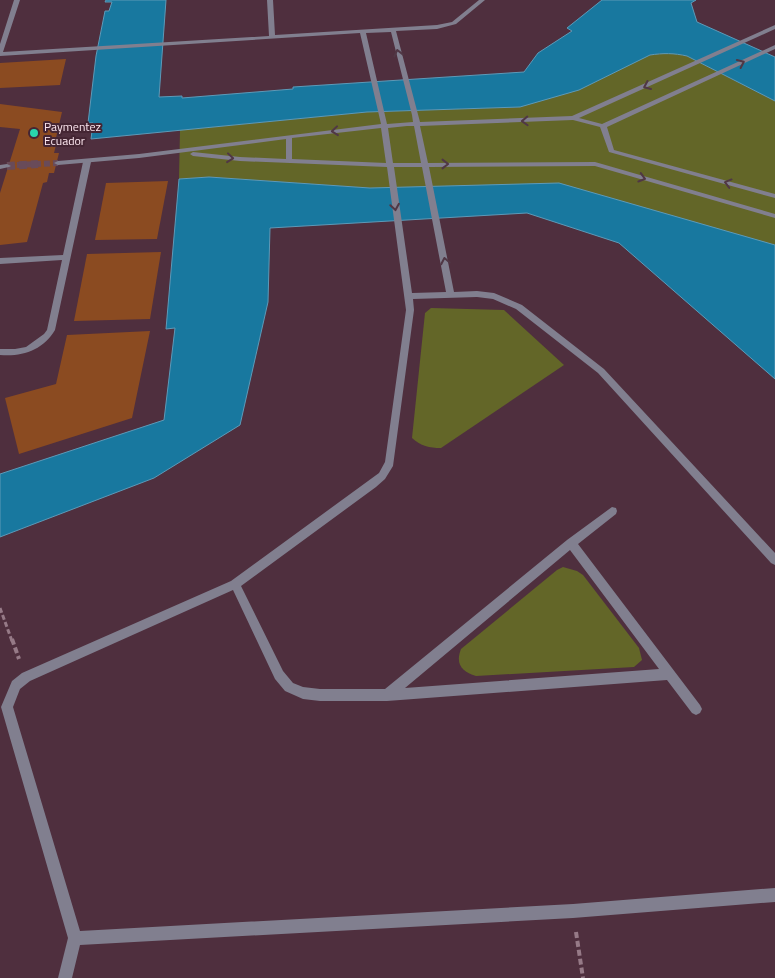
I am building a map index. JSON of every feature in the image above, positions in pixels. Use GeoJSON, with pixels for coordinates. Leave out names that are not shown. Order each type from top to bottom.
{"type":"FeatureCollection","features":[{"type":"Feature","properties":{"kind":"street"},"geometry":{"type":"LineString","coordinates":[[17,0],[0,53],[437,27],[454,23],[482,0]]}},
{"type":"Feature","properties":{"kind":"street"},"geometry":{"type":"LineString","coordinates":[[270,0],[272,37]]}},
{"type":"Feature","properties":{"kind":"street"},"geometry":{"type":"LineString","coordinates":[[573,118],[775,27]]}},
{"type":"Feature","properties":{"kind":"street"},"geometry":{"type":"LineString","coordinates":[[393,30],[415,115],[451,295]]}},
{"type":"Feature","properties":{"kind":"street"},"geometry":{"type":"LineString","coordinates":[[66,978],[75,938],[6,707],[16,685],[26,677],[235,584],[377,480],[390,463],[410,310],[383,116],[363,32]]}},
{"type":"Feature","properties":{"kind":"street"},"geometry":{"type":"LineString","coordinates":[[58,163],[182,153],[237,142],[384,126],[573,118],[603,126],[773,48]]}},
{"type":"Feature","properties":{"kind":"street"},"geometry":{"type":"LineString","coordinates":[[603,126],[610,151]]}},
{"type":"Feature","properties":{"kind":"street"},"geometry":{"type":"LineString","coordinates":[[289,137],[289,161]]}},
{"type":"Feature","properties":{"kind":"street"},"geometry":{"type":"LineString","coordinates":[[595,164],[601,161],[610,151]]}},
{"type":"Feature","properties":{"kind":"street"},"geometry":{"type":"LineString","coordinates":[[610,151],[775,196]]}},
{"type":"Feature","properties":{"kind":"street"},"geometry":{"type":"LineString","coordinates":[[182,153],[240,159],[389,165],[595,164],[775,216]]}},
{"type":"Feature","properties":{"kind":"street"},"geometry":{"type":"LineString","coordinates":[[0,352],[18,352],[35,347],[46,339],[51,330],[65,256],[87,162]]}},
{"type":"Feature","properties":{"kind":"street"},"geometry":{"type":"LineString","coordinates":[[0,261],[65,256]]}},
{"type":"Feature","properties":{"kind":"street"},"geometry":{"type":"LineString","coordinates":[[409,296],[477,294],[507,301],[519,307],[601,371],[775,560]]}},
{"type":"Feature","properties":{"kind":"street"},"geometry":{"type":"LineString","coordinates":[[387,695],[612,511]]}},
{"type":"Feature","properties":{"kind":"street"},"geometry":{"type":"LineString","coordinates":[[571,543],[696,709]]}},
{"type":"Feature","properties":{"kind":"street"},"geometry":{"type":"LineString","coordinates":[[235,584],[279,675],[289,687],[303,693],[320,695],[387,695],[670,674]]}},
{"type":"Feature","properties":{"kind":"street"},"geometry":{"type":"LineString","coordinates":[[75,938],[573,912],[775,895]]}},
{"type":"Feature","properties":{"kind":"path"},"geometry":{"type":"LineString","coordinates":[[0,608],[26,677]]}},
{"type":"Feature","properties":{"kind":"path"},"geometry":{"type":"LineString","coordinates":[[573,912],[583,978]]}},
{"type":"Feature","properties":{"kind":"green space"},"geometry":{"type":"Polygon","coordinates":[[[662,53],[687,56],[775,101],[775,245],[370,188],[209,177],[179,179],[180,130],[367,112],[520,107],[650,55],[662,53]]]}},
{"type":"Feature","properties":{"kind":"green space"},"geometry":{"type":"Polygon","coordinates":[[[431,308],[504,310],[564,365],[441,448],[422,445],[412,438],[425,313],[431,308]]]}},
{"type":"Feature","properties":{"kind":"green space"},"geometry":{"type":"Polygon","coordinates":[[[563,567],[583,575],[639,648],[642,660],[634,667],[476,676],[464,670],[459,663],[461,649],[563,567]]]}},
{"type":"Feature","properties":{"kind":"water"},"geometry":{"type":"Polygon","coordinates":[[[106,0],[166,0],[159,97],[182,96],[182,98],[293,89],[293,87],[524,72],[538,53],[572,31],[567,28],[602,0],[696,0],[691,3],[697,22],[775,57],[775,101],[687,56],[659,54],[650,55],[579,90],[520,107],[367,112],[91,139],[93,123],[88,123],[96,56],[105,11],[109,11],[112,2],[105,2],[106,0]]]}},
{"type":"Feature","properties":{"kind":"water"},"geometry":{"type":"Polygon","coordinates":[[[209,177],[370,188],[559,183],[775,245],[775,379],[619,243],[527,213],[270,228],[268,302],[240,425],[154,478],[0,537],[0,474],[164,420],[175,328],[166,329],[179,179],[209,177]]]}},
{"type":"Feature","properties":{"kind":"building"},"geometry":{"type":"Polygon","coordinates":[[[66,59],[60,85],[0,88],[0,63],[66,59]]]}},
{"type":"Feature","properties":{"kind":"building"},"geometry":{"type":"Polygon","coordinates":[[[0,104],[62,112],[54,146],[56,145],[54,153],[59,153],[54,173],[49,173],[47,182],[43,183],[27,242],[0,245],[0,193],[20,129],[0,127],[0,104]]]}},
{"type":"Feature","properties":{"kind":"building"},"geometry":{"type":"Polygon","coordinates":[[[168,181],[157,239],[95,240],[106,183],[168,181]]]}},
{"type":"Feature","properties":{"kind":"building"},"geometry":{"type":"Polygon","coordinates":[[[161,252],[150,319],[74,321],[87,254],[161,252]]]}},
{"type":"Feature","properties":{"kind":"building"},"geometry":{"type":"Polygon","coordinates":[[[150,331],[132,418],[19,454],[5,398],[56,384],[67,335],[150,331]]]}},
{"type":"Feature","properties":{"kind":"tunnel"},"geometry":{"type":"LineString","coordinates":[[17,165],[58,163]]}},
{"type":"Feature","properties":{"kind":"tunnel"},"geometry":{"type":"LineString","coordinates":[[7,166],[38,164]]}},
{"type":"Feature","properties":{"kind":"place","name":"Paymentez Ecuador"},"geometry":{"type":"Point","coordinates":[34,133]}}]}
